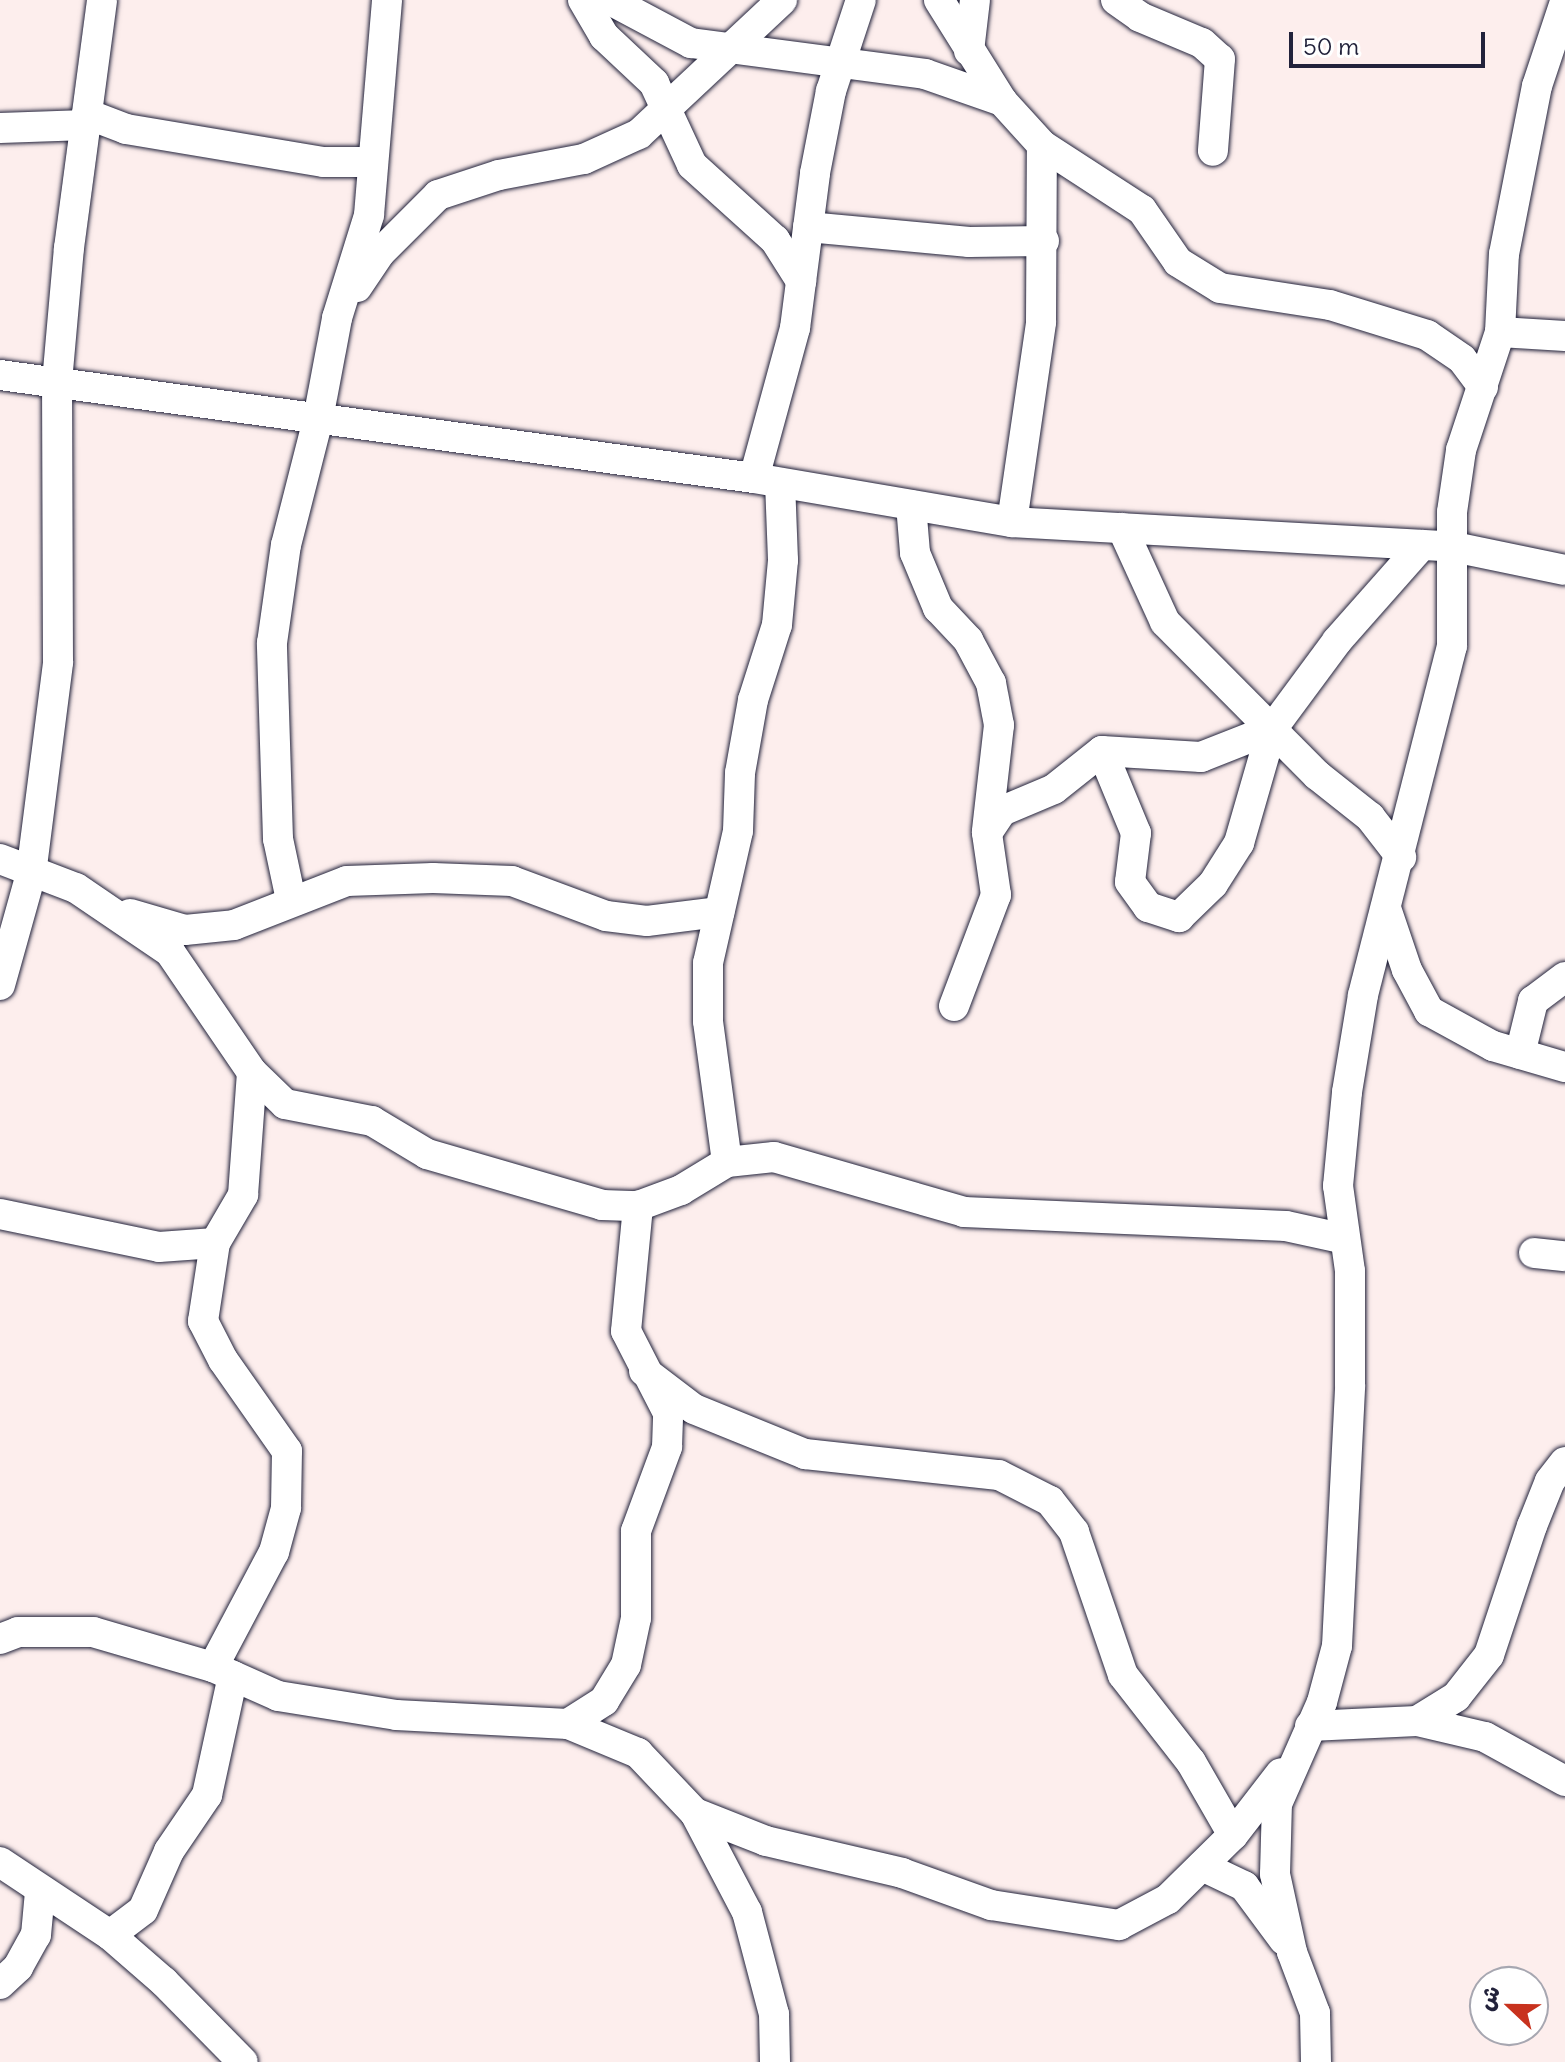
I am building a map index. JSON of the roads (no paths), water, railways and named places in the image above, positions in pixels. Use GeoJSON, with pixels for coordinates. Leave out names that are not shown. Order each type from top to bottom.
{"type":"FeatureCollection","features":[{"type":"Feature","properties":{"kind":"street"},"geometry":{"type":"LineString","coordinates":[[0,985],[31,874],[58,662],[57,382],[102,0]]}},
{"type":"Feature","properties":{"kind":"street"},"geometry":{"type":"LineString","coordinates":[[291,900],[278,839],[272,643],[286,545],[318,419],[337,318],[369,215],[387,0]]}},
{"type":"Feature","properties":{"kind":"street"},"geometry":{"type":"LineString","coordinates":[[583,0],[604,36],[654,83],[692,165],[775,240],[801,281]]}},
{"type":"Feature","properties":{"kind":"street"},"geometry":{"type":"LineString","coordinates":[[610,0],[691,43],[724,51],[925,74],[1002,101]]}},
{"type":"Feature","properties":{"kind":"street"},"geometry":{"type":"LineString","coordinates":[[337,318],[379,254],[438,195],[499,175],[584,159],[639,134],[724,51],[782,0]]}},
{"type":"Feature","properties":{"kind":"street"},"geometry":{"type":"LineString","coordinates":[[727,1162],[708,1021],[708,963],[738,831],[740,773],[753,700],[777,625],[783,560],[767,481],[795,328],[815,173],[841,62],[861,0]]}},
{"type":"Feature","properties":{"kind":"street"},"geometry":{"type":"LineString","coordinates":[[939,0],[1002,101],[1042,145],[1142,210],[1178,262],[1220,288],[1330,305],[1427,335],[1462,359],[1483,387]]}},
{"type":"Feature","properties":{"kind":"street"},"geometry":{"type":"LineString","coordinates":[[969,51],[975,0]]}},
{"type":"Feature","properties":{"kind":"street"},"geometry":{"type":"LineString","coordinates":[[1116,0],[1140,17],[1202,43],[1220,59],[1213,151]]}},
{"type":"Feature","properties":{"kind":"street"},"geometry":{"type":"LineString","coordinates":[[1334,2062],[1292,1952],[1275,1874],[1277,1804],[1337,1646],[1350,1385],[1345,1239],[1338,1186],[1347,1092],[1363,995],[1401,857],[1452,646],[1452,512],[1461,450],[1500,332],[1504,254],[1537,86],[1565,2]]}},
{"type":"Feature","properties":{"kind":"street"},"geometry":{"type":"LineString","coordinates":[[0,128],[86,120],[323,162],[373,162]]}},
{"type":"Feature","properties":{"kind":"street"},"geometry":{"type":"LineString","coordinates":[[1012,522],[1041,322],[1044,241],[1042,145]]}},
{"type":"Feature","properties":{"kind":"street"},"geometry":{"type":"LineString","coordinates":[[808,227],[969,242],[1044,241]]}},
{"type":"Feature","properties":{"kind":"street"},"geometry":{"type":"LineString","coordinates":[[1500,332],[1565,336]]}},
{"type":"Feature","properties":{"kind":"street"},"geometry":{"type":"LineString","coordinates":[[0,375],[767,481],[1012,522],[1454,547],[1565,570]]}},
{"type":"Feature","properties":{"kind":"street"},"geometry":{"type":"LineString","coordinates":[[911,505],[915,553],[938,608],[968,640],[991,683],[999,725],[987,833],[996,895],[954,1006]]}},
{"type":"Feature","properties":{"kind":"street"},"geometry":{"type":"LineString","coordinates":[[1122,528],[1165,622],[1272,729],[1370,817],[1401,857]]}},
{"type":"Feature","properties":{"kind":"street"},"geometry":{"type":"LineString","coordinates":[[1102,751],[1136,833],[1130,882],[1148,907],[1179,917],[1213,884],[1239,843],[1272,729],[1337,641],[1422,545]]}},
{"type":"Feature","properties":{"kind":"street"},"geometry":{"type":"LineString","coordinates":[[987,833],[1002,811],[1054,789],[1102,751],[1201,757],[1272,729]]}},
{"type":"Feature","properties":{"kind":"street"},"geometry":{"type":"LineString","coordinates":[[0,859],[31,874],[76,888],[113,909],[170,952],[252,1072],[285,1104],[372,1121],[427,1154],[602,1205],[638,1206],[681,1190],[727,1162],[774,1157],[964,1212],[1286,1226],[1345,1239]]}},
{"type":"Feature","properties":{"kind":"street"},"geometry":{"type":"LineString","coordinates":[[113,909],[185,930],[234,925],[291,900],[347,881],[433,878],[512,881],[606,916],[647,921],[719,912]]}},
{"type":"Feature","properties":{"kind":"street"},"geometry":{"type":"LineString","coordinates":[[1387,911],[1407,970],[1429,1011],[1493,1046],[1565,1067]]}},
{"type":"Feature","properties":{"kind":"street"},"geometry":{"type":"LineString","coordinates":[[1520,1054],[1533,1001],[1565,977]]}},
{"type":"Feature","properties":{"kind":"street"},"geometry":{"type":"LineString","coordinates":[[110,1935],[143,1910],[169,1851],[207,1795],[223,1671],[274,1552],[286,1508],[287,1451],[223,1360],[203,1321],[215,1243],[243,1195],[252,1072]]}},
{"type":"Feature","properties":{"kind":"street"},"geometry":{"type":"LineString","coordinates":[[568,1724],[604,1701],[630,1649],[636,1618],[636,1531],[667,1436],[668,1413],[626,1331],[638,1206]]}},
{"type":"Feature","properties":{"kind":"street"},"geometry":{"type":"LineString","coordinates":[[0,1214],[159,1247],[215,1243]]}},
{"type":"Feature","properties":{"kind":"street"},"geometry":{"type":"LineString","coordinates":[[1534,1253],[1565,1256]]}},
{"type":"Feature","properties":{"kind":"street"},"geometry":{"type":"LineString","coordinates":[[644,1371],[694,1409],[805,1454],[999,1475],[1050,1501],[1074,1532],[1123,1675],[1191,1762],[1233,1835]]}},
{"type":"Feature","properties":{"kind":"street"},"geometry":{"type":"LineString","coordinates":[[1417,1721],[1456,1697],[1489,1655],[1532,1526],[1550,1481],[1565,1462]]}},
{"type":"Feature","properties":{"kind":"street"},"geometry":{"type":"LineString","coordinates":[[0,1639],[18,1632],[93,1632],[223,1671],[278,1696],[396,1715],[568,1724],[638,1753],[695,1813],[747,1912],[774,2014],[775,2062]]}},
{"type":"Feature","properties":{"kind":"street"},"geometry":{"type":"LineString","coordinates":[[695,1813],[766,1841],[902,1873],[991,1905],[1065,1921],[1119,1925],[1168,1899],[1233,1835],[1304,1739],[1417,1721],[1485,1737],[1565,1781]]}},
{"type":"Feature","properties":{"kind":"street"},"geometry":{"type":"LineString","coordinates":[[0,1862],[40,1892],[110,1935],[243,2062]]}},
{"type":"Feature","properties":{"kind":"street"},"geometry":{"type":"LineString","coordinates":[[1202,1866],[1244,1886],[1292,1952]]}},
{"type":"Feature","properties":{"kind":"street"},"geometry":{"type":"LineString","coordinates":[[0,1984],[18,1967],[36,1935],[40,1892]]}},
{"type":"Feature","properties":{"kind":"street"},"geometry":{"type":"LineString","coordinates":[[1315,2013],[1316,2062]]}}]}
